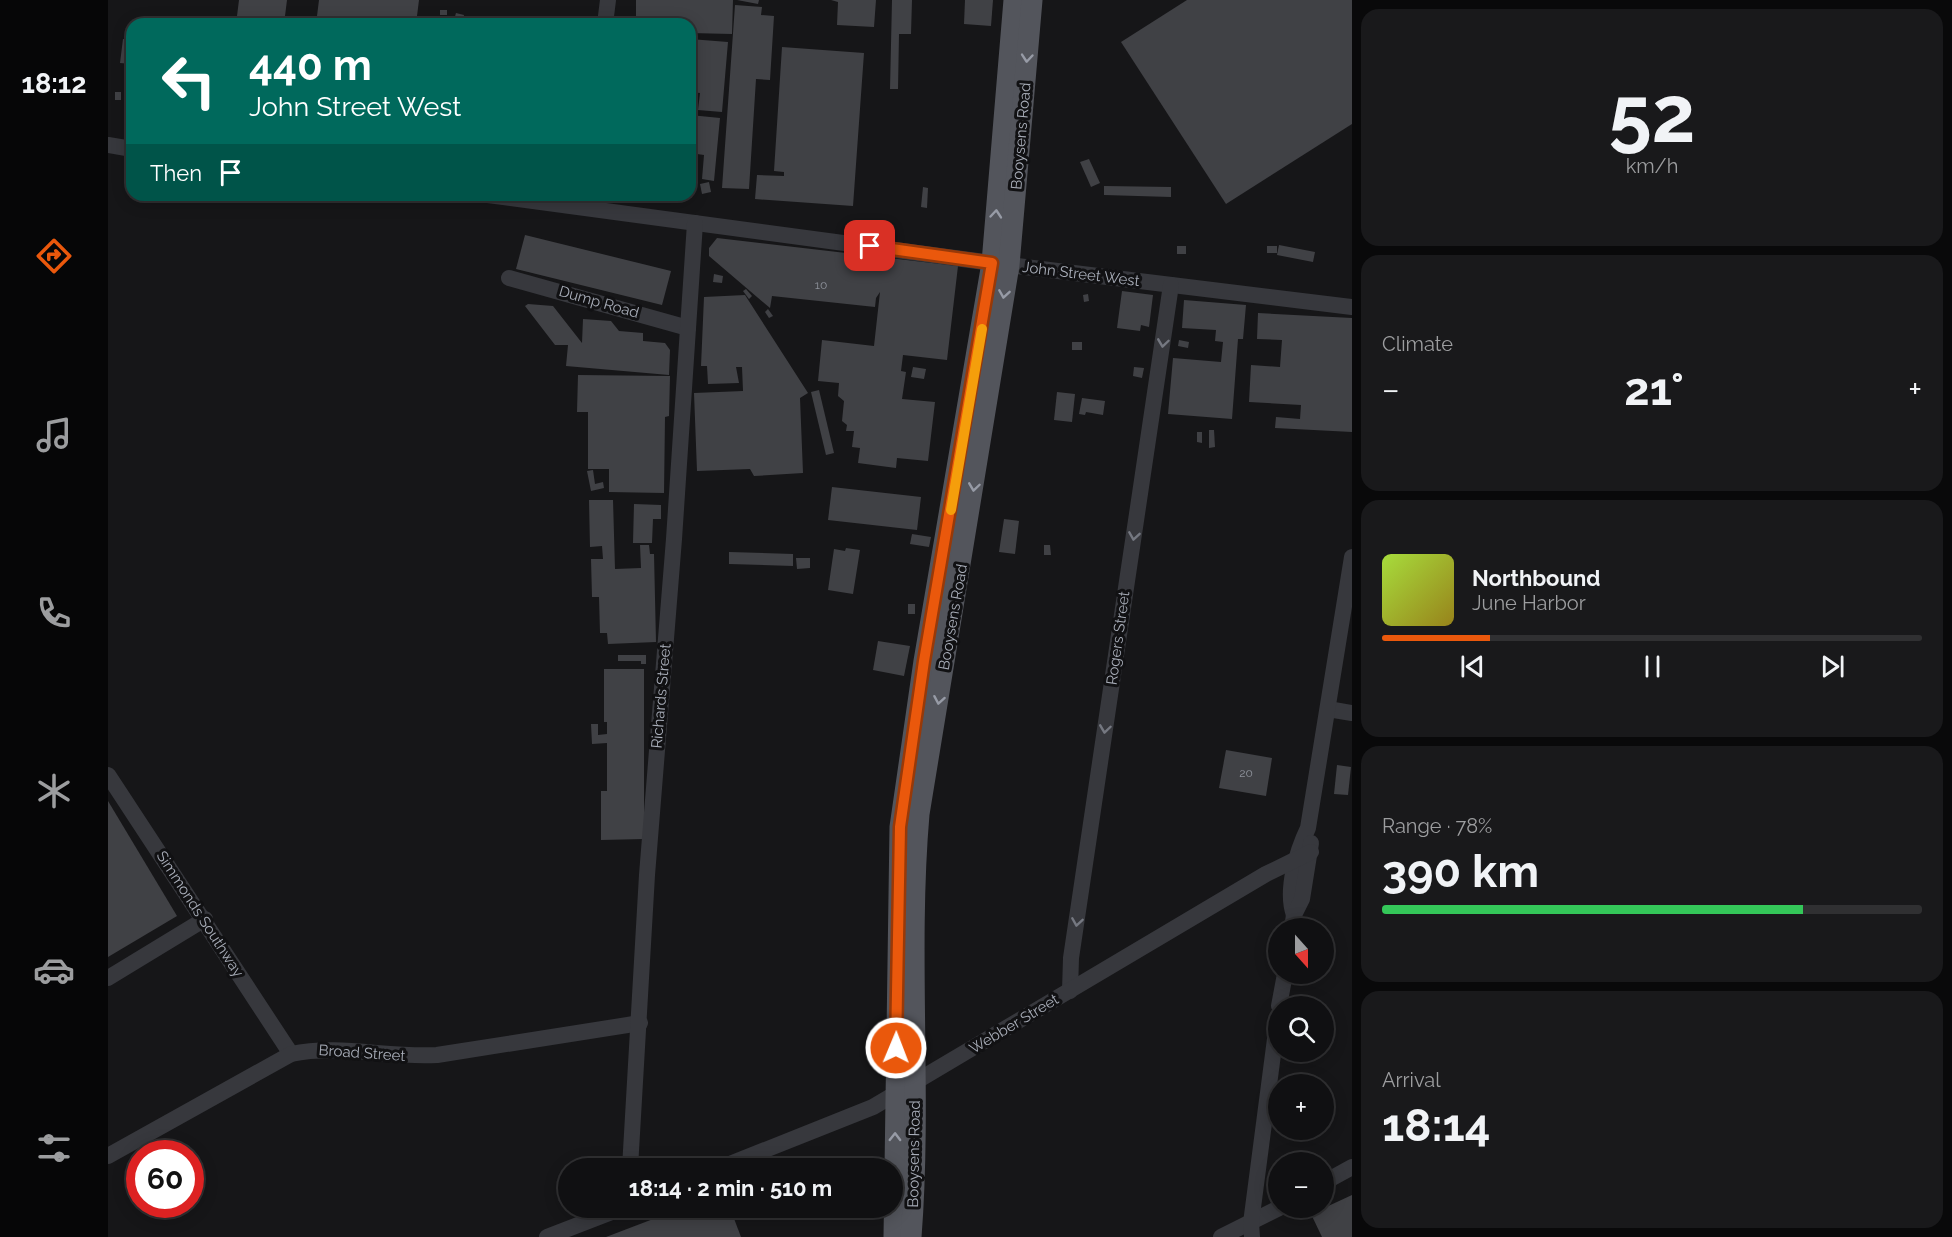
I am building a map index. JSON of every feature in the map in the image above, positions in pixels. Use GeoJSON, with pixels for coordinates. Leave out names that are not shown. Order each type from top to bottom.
{"type":"FeatureCollection","features":[{"type":"Feature","properties":{"kind":"main road","name":"Booysens Road"},"geometry":{"type":"LineString","coordinates":[[894,1237],[900,827],[924,661],[1001,264],[1014,0]]}},
{"type":"Feature","properties":{"kind":"main road","name":"Booysens Road"},"geometry":{"type":"LineString","coordinates":[[911,1237],[915,1083],[915,866],[919,814],[1001,264],[1032,0]]}},
{"type":"Feature","properties":{"kind":"street"},"geometry":{"type":"LineString","coordinates":[[606,18],[608,0]]}},
{"type":"Feature","properties":{"kind":"street"},"geometry":{"type":"LineString","coordinates":[[108,146],[126,148]]}},
{"type":"Feature","properties":{"kind":"street","name":"John Street West"},"geometry":{"type":"LineString","coordinates":[[585,201],[695,223],[1001,264],[1352,307]]}},
{"type":"Feature","properties":{"kind":"street","name":"Richards Street"},"geometry":{"type":"LineString","coordinates":[[631,1158],[647,874],[695,223]]}},
{"type":"Feature","properties":{"kind":"street","name":"Dump Road"},"geometry":{"type":"LineString","coordinates":[[509,278],[688,328]]}},
{"type":"Feature","properties":{"kind":"street","name":"Rogers Street"},"geometry":{"type":"LineString","coordinates":[[1070,991],[1071,958],[1171,285]]}},
{"type":"Feature","properties":{"kind":"street"},"geometry":{"type":"LineString","coordinates":[[1295,918],[1302,899],[1304,855],[1352,557]]}},
{"type":"Feature","properties":{"kind":"street"},"geometry":{"type":"LineString","coordinates":[[1328,709],[1352,713]]}},
{"type":"Feature","properties":{"kind":"street","name":"Simmonds Southway"},"geometry":{"type":"LineString","coordinates":[[108,775],[205,919],[291,1054]]}},
{"type":"Feature","properties":{"kind":"street"},"geometry":{"type":"LineString","coordinates":[[1293,918],[1292,892],[1304,855]]}},
{"type":"Feature","properties":{"kind":"street","name":"Webber Street"},"geometry":{"type":"LineString","coordinates":[[746,1158],[832,1125],[896,1094],[1266,874],[1304,855]]}},
{"type":"Feature","properties":{"kind":"street"},"geometry":{"type":"LineString","coordinates":[[1266,874],[1281,882],[1292,892]]}},
{"type":"Feature","properties":{"kind":"street"},"geometry":{"type":"LineString","coordinates":[[108,978],[205,919]]}},
{"type":"Feature","properties":{"kind":"street","name":"Broad Street"},"geometry":{"type":"LineString","coordinates":[[108,1156],[291,1054],[322,1049],[410,1057],[437,1055],[640,1023]]}},
{"type":"Feature","properties":{"kind":"street"},"geometry":{"type":"LineString","coordinates":[[1251,1230],[1272,1062]]}},
{"type":"Feature","properties":{"kind":"street"},"geometry":{"type":"LineString","coordinates":[[1334,1177],[1352,1167]]}},
{"type":"Feature","properties":{"kind":"street"},"geometry":{"type":"LineString","coordinates":[[1221,1237],[1251,1230],[1268,1217]]}},
{"type":"Feature","properties":{"kind":"street"},"geometry":{"type":"LineString","coordinates":[[547,1237],[596,1218]]}},
{"type":"Feature","properties":{"kind":"building"},"geometry":{"type":"Polygon","coordinates":[[[239,0],[287,0],[285,18],[237,18],[239,0]]]}},
{"type":"Feature","properties":{"kind":"building"},"geometry":{"type":"Polygon","coordinates":[[[319,0],[419,0],[417,18],[317,18],[319,0]]]}},
{"type":"Feature","properties":{"kind":"building"},"geometry":{"type":"Polygon","coordinates":[[[636,0],[733,0],[732,34],[696,33],[696,18],[636,18],[636,0]]]}},
{"type":"Feature","properties":{"kind":"building"},"geometry":{"type":"Polygon","coordinates":[[[737,0],[759,0],[758,4],[737,0]]]}},
{"type":"Feature","properties":{"kind":"building"},"geometry":{"type":"Polygon","coordinates":[[[831,0],[876,0],[874,27],[837,25],[838,2],[831,0]]]}},
{"type":"Feature","properties":{"kind":"building"},"geometry":{"type":"Polygon","coordinates":[[[892,0],[912,0],[911,34],[899,34],[898,89],[890,89],[892,0]]]}},
{"type":"Feature","properties":{"kind":"building"},"geometry":{"type":"Polygon","coordinates":[[[965,0],[993,0],[991,26],[964,24],[965,0]]]}},
{"type":"Feature","properties":{"kind":"building"},"geometry":{"type":"Polygon","coordinates":[[[1187,0],[1352,0],[1352,124],[1226,204],[1121,42],[1187,0]]]}},
{"type":"Feature","properties":{"kind":"building"},"geometry":{"type":"Polygon","coordinates":[[[735,5],[762,7],[761,15],[774,16],[770,80],[756,79],[749,189],[722,188],[735,5]]]}},
{"type":"Feature","properties":{"kind":"building"},"geometry":{"type":"Polygon","coordinates":[[[440,10],[447,10],[447,15],[440,15],[440,10]]]}},
{"type":"Feature","properties":{"kind":"building"},"geometry":{"type":"Polygon","coordinates":[[[456,13],[464,15],[464,18],[455,18],[456,13]]]}},
{"type":"Feature","properties":{"kind":"building"},"geometry":{"type":"Polygon","coordinates":[[[123,39],[126,39],[126,64],[120,63],[123,39]]]}},
{"type":"Feature","properties":{"kind":"building"},"geometry":{"type":"Polygon","coordinates":[[[696,39],[728,42],[722,112],[698,110],[700,93],[696,93],[696,39]]]}},
{"type":"Feature","properties":{"kind":"building"},"geometry":{"type":"Polygon","coordinates":[[[782,47],[864,53],[853,206],[755,199],[757,175],[784,176],[784,172],[774,171],[782,47]]]}},
{"type":"Feature","properties":{"kind":"building"},"geometry":{"type":"Polygon","coordinates":[[[115,92],[121,92],[121,100],[115,100],[115,92]]]}},
{"type":"Feature","properties":{"kind":"building"},"geometry":{"type":"Polygon","coordinates":[[[696,116],[720,118],[714,181],[702,179],[704,155],[696,154],[696,116]]]}},
{"type":"Feature","properties":{"kind":"building"},"geometry":{"type":"Polygon","coordinates":[[[1089,159],[1100,183],[1091,187],[1080,162],[1089,159]]]}},
{"type":"Feature","properties":{"kind":"building"},"geometry":{"type":"Polygon","coordinates":[[[709,182],[711,192],[702,194],[700,184],[709,182]]]}},
{"type":"Feature","properties":{"kind":"building"},"geometry":{"type":"Polygon","coordinates":[[[1104,186],[1171,187],[1171,197],[1104,195],[1104,186]]]}},
{"type":"Feature","properties":{"kind":"building"},"geometry":{"type":"Polygon","coordinates":[[[923,187],[928,188],[927,208],[921,207],[923,187]]]}},
{"type":"Feature","properties":{"kind":"building"},"geometry":{"type":"Polygon","coordinates":[[[525,235],[671,271],[662,305],[516,269],[525,235]]]}},
{"type":"Feature","properties":{"kind":"building"},"geometry":{"type":"Polygon","coordinates":[[[717,238],[958,266],[947,360],[903,355],[901,371],[906,372],[902,399],[935,402],[928,461],[897,458],[896,468],[858,463],[860,448],[852,447],[854,431],[846,431],[847,425],[842,421],[844,401],[838,396],[839,383],[818,381],[822,340],[874,346],[880,292],[876,298],[875,307],[772,296],[770,308],[709,256],[709,248],[717,238]]]}},
{"type":"Feature","properties":{"kind":"building"},"geometry":{"type":"Polygon","coordinates":[[[1279,245],[1315,252],[1313,262],[1277,255],[1279,245]]]}},
{"type":"Feature","properties":{"kind":"building"},"geometry":{"type":"Polygon","coordinates":[[[1177,246],[1186,246],[1186,254],[1177,254],[1177,246]]]}},
{"type":"Feature","properties":{"kind":"building"},"geometry":{"type":"Polygon","coordinates":[[[1267,246],[1277,246],[1277,253],[1267,253],[1267,246]]]}},
{"type":"Feature","properties":{"kind":"building"},"geometry":{"type":"Polygon","coordinates":[[[714,274],[723,276],[722,283],[713,282],[714,274]]]}},
{"type":"Feature","properties":{"kind":"building"},"geometry":{"type":"Polygon","coordinates":[[[746,289],[752,296],[749,299],[743,291],[746,289]]]}},
{"type":"Feature","properties":{"kind":"building"},"geometry":{"type":"Polygon","coordinates":[[[1122,291],[1153,295],[1149,327],[1141,325],[1140,331],[1117,328],[1122,291]]]}},
{"type":"Feature","properties":{"kind":"building"},"geometry":{"type":"Polygon","coordinates":[[[1088,294],[1089,301],[1084,302],[1083,295],[1088,294]]]}},
{"type":"Feature","properties":{"kind":"building"},"geometry":{"type":"Polygon","coordinates":[[[745,295],[808,393],[800,398],[803,473],[754,476],[750,469],[697,471],[694,393],[743,391],[742,367],[736,367],[739,383],[708,384],[707,366],[701,366],[704,297],[745,295]]]}},
{"type":"Feature","properties":{"kind":"building"},"geometry":{"type":"Polygon","coordinates":[[[1184,300],[1246,305],[1243,339],[1238,339],[1232,419],[1168,414],[1173,358],[1221,362],[1223,342],[1215,341],[1216,330],[1182,328],[1184,300]]]}},
{"type":"Feature","properties":{"kind":"building"},"geometry":{"type":"Polygon","coordinates":[[[528,304],[553,306],[582,343],[583,319],[611,321],[619,331],[643,333],[643,341],[665,343],[670,350],[669,375],[566,366],[568,345],[555,345],[525,306],[528,304]]]}},
{"type":"Feature","properties":{"kind":"building"},"geometry":{"type":"Polygon","coordinates":[[[768,309],[773,316],[769,318],[765,312],[768,309]]]}},
{"type":"Feature","properties":{"kind":"building"},"geometry":{"type":"Polygon","coordinates":[[[1258,313],[1352,318],[1352,432],[1275,428],[1276,417],[1300,419],[1301,405],[1249,402],[1251,365],[1280,367],[1282,340],[1257,339],[1258,313]]]}},
{"type":"Feature","properties":{"kind":"building"},"geometry":{"type":"Polygon","coordinates":[[[1179,340],[1189,342],[1188,348],[1178,346],[1179,340]]]}},
{"type":"Feature","properties":{"kind":"building"},"geometry":{"type":"Polygon","coordinates":[[[1072,342],[1082,342],[1082,350],[1072,350],[1072,342]]]}},
{"type":"Feature","properties":{"kind":"building"},"geometry":{"type":"Polygon","coordinates":[[[913,367],[926,369],[924,379],[911,377],[913,367]]]}},
{"type":"Feature","properties":{"kind":"building"},"geometry":{"type":"Polygon","coordinates":[[[1134,367],[1144,368],[1142,378],[1133,376],[1134,367]]]}},
{"type":"Feature","properties":{"kind":"building"},"geometry":{"type":"Polygon","coordinates":[[[578,375],[670,376],[669,416],[665,417],[664,493],[609,492],[609,469],[588,469],[588,412],[577,412],[578,375]]]}},
{"type":"Feature","properties":{"kind":"building"},"geometry":{"type":"Polygon","coordinates":[[[819,390],[834,453],[826,455],[811,392],[819,390]]]}},
{"type":"Feature","properties":{"kind":"building"},"geometry":{"type":"Polygon","coordinates":[[[1057,392],[1075,394],[1072,422],[1054,420],[1057,392]]]}},
{"type":"Feature","properties":{"kind":"building"},"geometry":{"type":"Polygon","coordinates":[[[1082,398],[1105,401],[1103,415],[1086,412],[1085,415],[1079,414],[1082,398]]]}},
{"type":"Feature","properties":{"kind":"building"},"geometry":{"type":"Polygon","coordinates":[[[1209,430],[1214,430],[1215,447],[1209,448],[1209,430]]]}},
{"type":"Feature","properties":{"kind":"building"},"geometry":{"type":"Polygon","coordinates":[[[1197,432],[1202,432],[1202,443],[1197,442],[1197,432]]]}},
{"type":"Feature","properties":{"kind":"building"},"geometry":{"type":"Polygon","coordinates":[[[593,470],[595,484],[603,482],[604,488],[591,491],[587,471],[593,470]]]}},
{"type":"Feature","properties":{"kind":"building"},"geometry":{"type":"Polygon","coordinates":[[[832,487],[921,497],[917,530],[828,520],[832,487]]]}},
{"type":"Feature","properties":{"kind":"building"},"geometry":{"type":"Polygon","coordinates":[[[589,500],[613,500],[615,569],[641,568],[640,545],[649,545],[650,554],[654,554],[656,642],[608,644],[607,633],[600,633],[599,597],[592,597],[591,559],[603,559],[602,546],[590,547],[589,500]]]}},
{"type":"Feature","properties":{"kind":"building"},"geometry":{"type":"Polygon","coordinates":[[[634,504],[661,505],[661,519],[653,519],[652,543],[633,543],[634,504]]]}},
{"type":"Feature","properties":{"kind":"building"},"geometry":{"type":"Polygon","coordinates":[[[1004,519],[1019,521],[1015,554],[999,552],[1004,519]]]}},
{"type":"Feature","properties":{"kind":"building"},"geometry":{"type":"Polygon","coordinates":[[[912,534],[931,537],[929,547],[910,544],[912,534]]]}},
{"type":"Feature","properties":{"kind":"building"},"geometry":{"type":"Polygon","coordinates":[[[1044,545],[1050,545],[1051,555],[1044,555],[1044,545]]]}},
{"type":"Feature","properties":{"kind":"building"},"geometry":{"type":"Polygon","coordinates":[[[846,548],[860,550],[853,594],[828,590],[834,549],[845,551],[846,548]]]}},
{"type":"Feature","properties":{"kind":"building"},"geometry":{"type":"Polygon","coordinates":[[[729,552],[793,554],[793,566],[729,564],[729,552]]]}},
{"type":"Feature","properties":{"kind":"building"},"geometry":{"type":"Polygon","coordinates":[[[796,558],[810,558],[810,568],[797,569],[796,558]]]}},
{"type":"Feature","properties":{"kind":"building"},"geometry":{"type":"Polygon","coordinates":[[[908,604],[915,604],[915,614],[908,614],[908,604]]]}},
{"type":"Feature","properties":{"kind":"building"},"geometry":{"type":"Polygon","coordinates":[[[878,641],[910,646],[904,676],[873,670],[878,641]]]}},
{"type":"Feature","properties":{"kind":"building"},"geometry":{"type":"Polygon","coordinates":[[[618,655],[646,655],[646,664],[641,664],[641,661],[618,661],[618,655]]]}},
{"type":"Feature","properties":{"kind":"building"},"geometry":{"type":"Polygon","coordinates":[[[604,669],[644,669],[644,839],[601,840],[601,791],[607,791],[607,743],[592,744],[591,724],[598,724],[598,735],[607,734],[607,722],[604,722],[604,669]]]}},
{"type":"Feature","properties":{"kind":"building"},"geometry":{"type":"Polygon","coordinates":[[[1226,750],[1272,758],[1266,796],[1219,788],[1226,750]]]}},
{"type":"Feature","properties":{"kind":"building"},"geometry":{"type":"Polygon","coordinates":[[[1337,765],[1351,767],[1348,795],[1334,794],[1337,765]]]}},
{"type":"Feature","properties":{"kind":"building"},"geometry":{"type":"Polygon","coordinates":[[[108,801],[177,916],[108,957],[108,801]]]}},
{"type":"Feature","properties":{"kind":"building"},"geometry":{"type":"Polygon","coordinates":[[[1352,1195],[1352,1237],[1322,1237],[1313,1218],[1334,1218],[1334,1203],[1352,1195]]]}},
{"type":"Feature","properties":{"kind":"building"},"geometry":{"type":"Polygon","coordinates":[[[656,1218],[734,1218],[741,1237],[606,1237],[656,1218]]]}},
{"type":"Feature","properties":{"kind":"slow traffic"},"geometry":{"type":"LineString","coordinates":[[951,510],[982,329]]}},
{"type":"Feature","properties":{"kind":"route"},"geometry":{"type":"LineString","coordinates":[[870,246],[992,263],[924,661],[900,827],[896,1048]]}}]}
